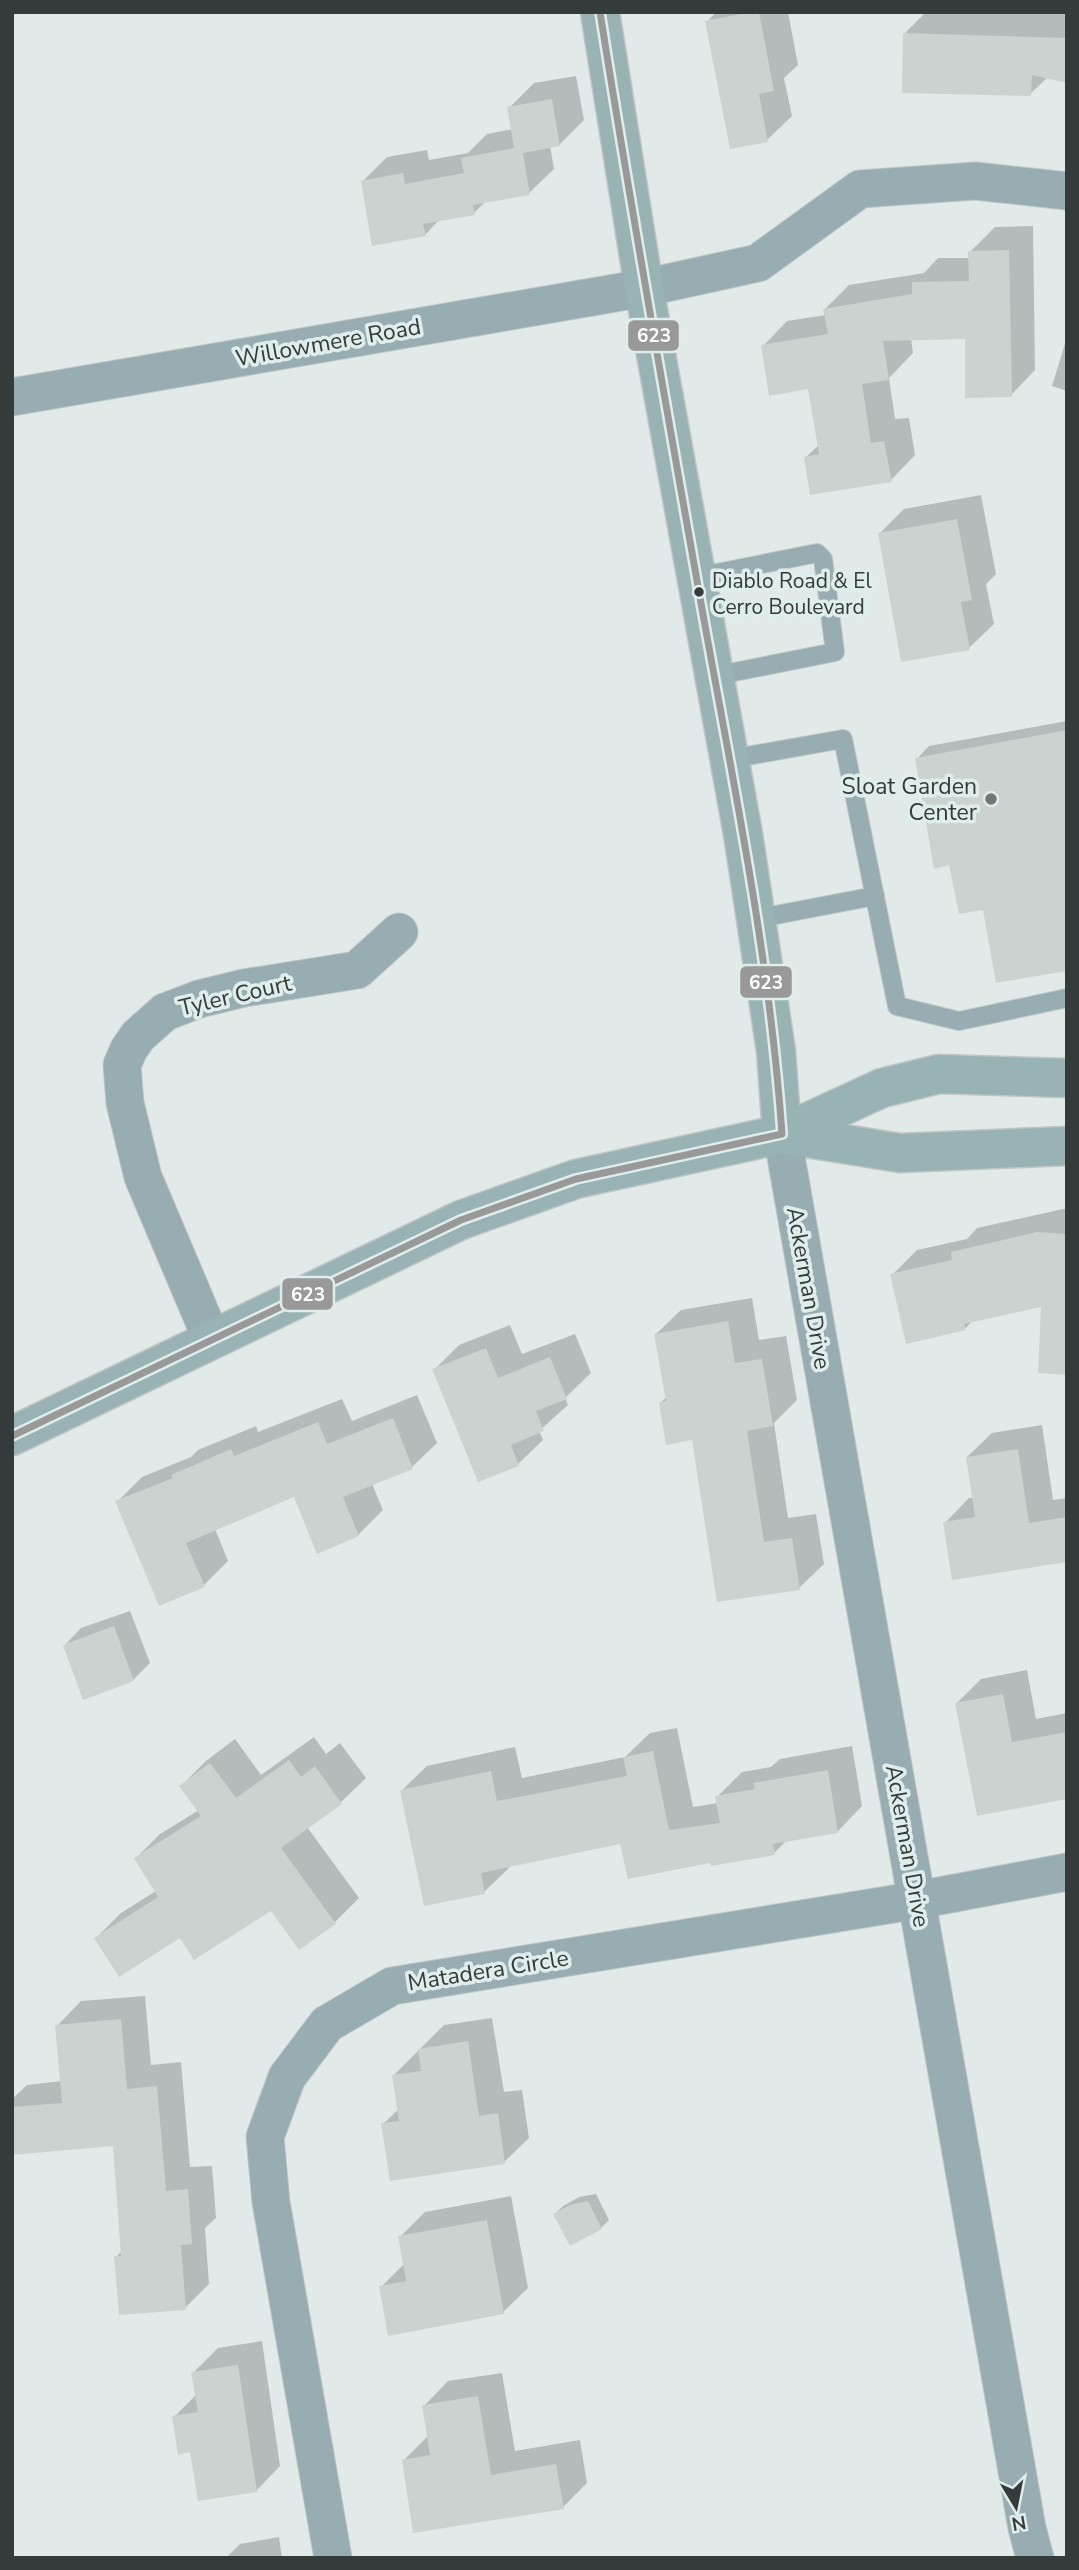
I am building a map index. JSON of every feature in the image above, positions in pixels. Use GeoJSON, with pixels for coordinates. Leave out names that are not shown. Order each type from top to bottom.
{"type":"FeatureCollection","features":[{"type":"Feature","properties":{"kind":"street"},"geometry":{"type":"LineString","coordinates":[[600,12],[644,288],[730,759],[776,1051],[782,1134]]}},
{"type":"Feature","properties":{"kind":"street","name":"Willowmere Road"},"geometry":{"type":"LineString","coordinates":[[12,397],[644,288],[758,263],[860,189],[975,181],[1067,191]]}},
{"type":"Feature","properties":{"kind":"street","name":"Tyler Court"},"geometry":{"type":"LineString","coordinates":[[212,1340],[143,1177],[125,1103],[122,1065],[129,1049],[138,1036],[165,1012],[199,999],[244,988],[357,970],[399,932]]}},
{"type":"Feature","properties":{"kind":"street"},"geometry":{"type":"LineString","coordinates":[[12,1436],[461,1220],[576,1179],[782,1134],[881,1088],[939,1074],[1067,1078]]}},
{"type":"Feature","properties":{"kind":"street"},"geometry":{"type":"LineString","coordinates":[[782,1134],[900,1153],[1067,1146]]}},
{"type":"Feature","properties":{"kind":"street","name":"Ackerman Drive"},"geometry":{"type":"LineString","coordinates":[[782,1134],[1027,2528],[1035,2558]]}},
{"type":"Feature","properties":{"kind":"street","name":"Matadera Circle"},"geometry":{"type":"LineString","coordinates":[[333,2558],[271,2202],[265,2137],[287,2077],[327,2024],[392,1986],[918,1900],[1067,1872]]}},
{"type":"Feature","properties":{"kind":"lane"},"geometry":{"type":"LineString","coordinates":[[697,577],[817,553],[824,559],[835,652],[714,676]]}},
{"type":"Feature","properties":{"kind":"lane"},"geometry":{"type":"LineString","coordinates":[[730,759],[843,739],[897,1006],[959,1021],[1067,998]]}},
{"type":"Feature","properties":{"kind":"lane"},"geometry":{"type":"LineString","coordinates":[[755,919],[875,896]]}},
{"type":"Feature","properties":{"kind":"building"},"geometry":{"type":"Polygon","coordinates":[[[759,12],[774,91],[759,94],[768,142],[730,149],[705,21],[759,12]]]}},
{"type":"Feature","properties":{"kind":"building"},"geometry":{"type":"Polygon","coordinates":[[[903,33],[1067,38],[1067,83],[1032,75],[1031,96],[902,93],[903,33]]]}},
{"type":"Feature","properties":{"kind":"building"},"geometry":{"type":"Polygon","coordinates":[[[552,99],[560,146],[523,153],[530,195],[473,205],[475,215],[423,224],[426,236],[372,246],[361,181],[403,173],[405,184],[464,173],[461,158],[514,148],[507,107],[552,99]]]}},
{"type":"Feature","properties":{"kind":"building"},"geometry":{"type":"Polygon","coordinates":[[[1009,250],[1012,397],[965,398],[965,339],[883,341],[889,380],[862,384],[871,443],[884,441],[892,482],[810,495],[804,457],[819,454],[808,389],[769,396],[761,345],[828,334],[823,309],[912,294],[912,282],[969,281],[968,251],[1009,250]]]}},
{"type":"Feature","properties":{"kind":"building"},"geometry":{"type":"Polygon","coordinates":[[[957,519],[972,600],[961,602],[970,650],[901,662],[878,533],[957,519]]]}},
{"type":"Feature","properties":{"kind":"building"},"geometry":{"type":"Polygon","coordinates":[[[1067,730],[1067,971],[996,983],[983,910],[959,914],[949,865],[934,869],[915,758],[1067,730]]]}},
{"type":"Feature","properties":{"kind":"building"},"geometry":{"type":"Polygon","coordinates":[[[1037,1232],[1067,1234],[1067,1375],[1038,1373],[1041,1307],[964,1324],[966,1330],[906,1344],[890,1274],[952,1260],[951,1252],[1037,1232]]]}},
{"type":"Feature","properties":{"kind":"building"},"geometry":{"type":"Polygon","coordinates":[[[728,1321],[735,1363],[762,1359],[773,1426],[747,1431],[764,1542],[792,1538],[800,1590],[717,1602],[692,1440],[666,1445],[659,1403],[666,1401],[654,1334],[728,1321]]]}},
{"type":"Feature","properties":{"kind":"building"},"geometry":{"type":"Polygon","coordinates":[[[486,1348],[498,1378],[550,1357],[567,1399],[536,1411],[544,1431],[511,1445],[519,1466],[478,1482],[432,1369],[486,1348]]]}},
{"type":"Feature","properties":{"kind":"building"},"geometry":{"type":"Polygon","coordinates":[[[393,1418],[413,1469],[343,1497],[359,1536],[317,1554],[294,1497],[186,1543],[205,1587],[159,1606],[115,1501],[173,1478],[171,1475],[231,1449],[234,1456],[318,1422],[327,1444],[393,1418]]]}},
{"type":"Feature","properties":{"kind":"building"},"geometry":{"type":"Polygon","coordinates":[[[1018,1449],[1029,1523],[1067,1517],[1067,1562],[952,1580],[943,1522],[975,1517],[966,1457],[1018,1449]]]}},
{"type":"Feature","properties":{"kind":"building"},"geometry":{"type":"Polygon","coordinates":[[[114,1626],[134,1681],[83,1700],[63,1645],[114,1626]]]}},
{"type":"Feature","properties":{"kind":"building"},"geometry":{"type":"Polygon","coordinates":[[[1003,1694],[1012,1742],[1067,1732],[1067,1799],[977,1816],[955,1703],[1003,1694]]]}},
{"type":"Feature","properties":{"kind":"building"},"geometry":{"type":"Polygon","coordinates":[[[653,1751],[669,1830],[720,1823],[715,1796],[755,1789],[753,1783],[828,1770],[838,1833],[773,1844],[775,1855],[711,1866],[710,1863],[628,1879],[620,1844],[481,1873],[485,1894],[424,1906],[400,1790],[491,1771],[497,1801],[627,1776],[623,1757],[653,1751]]]}},
{"type":"Feature","properties":{"kind":"building"},"geometry":{"type":"Polygon","coordinates":[[[289,1760],[301,1777],[315,1766],[342,1804],[281,1848],[336,1924],[299,1950],[271,1911],[194,1960],[180,1938],[119,1977],[94,1938],[158,1897],[134,1858],[201,1816],[179,1786],[210,1763],[236,1798],[289,1760]]]}},
{"type":"Feature","properties":{"kind":"building"},"geometry":{"type":"Polygon","coordinates":[[[121,2019],[127,2089],[157,2086],[166,2191],[188,2189],[192,2244],[181,2245],[186,2310],[119,2315],[114,2256],[121,2256],[113,2146],[12,2155],[12,2107],[62,2103],[55,2025],[121,2019]]]}},
{"type":"Feature","properties":{"kind":"building"},"geometry":{"type":"Polygon","coordinates":[[[468,2041],[479,2116],[498,2113],[505,2164],[390,2181],[381,2123],[399,2121],[392,2075],[421,2071],[418,2049],[468,2041]]]}},
{"type":"Feature","properties":{"kind":"building"},"geometry":{"type":"Polygon","coordinates":[[[588,2201],[602,2229],[570,2246],[553,2214],[570,2205],[588,2201]]]}},
{"type":"Feature","properties":{"kind":"building"},"geometry":{"type":"Polygon","coordinates":[[[487,2220],[504,2314],[388,2336],[379,2286],[406,2281],[398,2236],[487,2220]]]}},
{"type":"Feature","properties":{"kind":"building"},"geometry":{"type":"Polygon","coordinates":[[[238,2365],[257,2492],[198,2501],[190,2452],[178,2455],[172,2416],[198,2412],[191,2372],[238,2365]]]}},
{"type":"Feature","properties":{"kind":"building"},"geometry":{"type":"Polygon","coordinates":[[[478,2396],[491,2475],[556,2464],[564,2509],[413,2533],[402,2460],[430,2455],[422,2405],[478,2396]]]}},
{"type":"Feature","properties":{"kind":"transit line","name":"623"},"geometry":{"type":"LineString","coordinates":[[12,1436],[461,1220],[576,1179],[782,1134],[769,1005],[750,876],[650,316],[600,12]]}},
{"type":"Feature","properties":{"kind":"place","name":"Diablo Road & El Cerro Boulevard"},"geometry":{"type":"Point","coordinates":[699,592]}},
{"type":"Feature","properties":{"kind":"place","name":"Sloat Garden Center"},"geometry":{"type":"Point","coordinates":[991,799]}}]}
